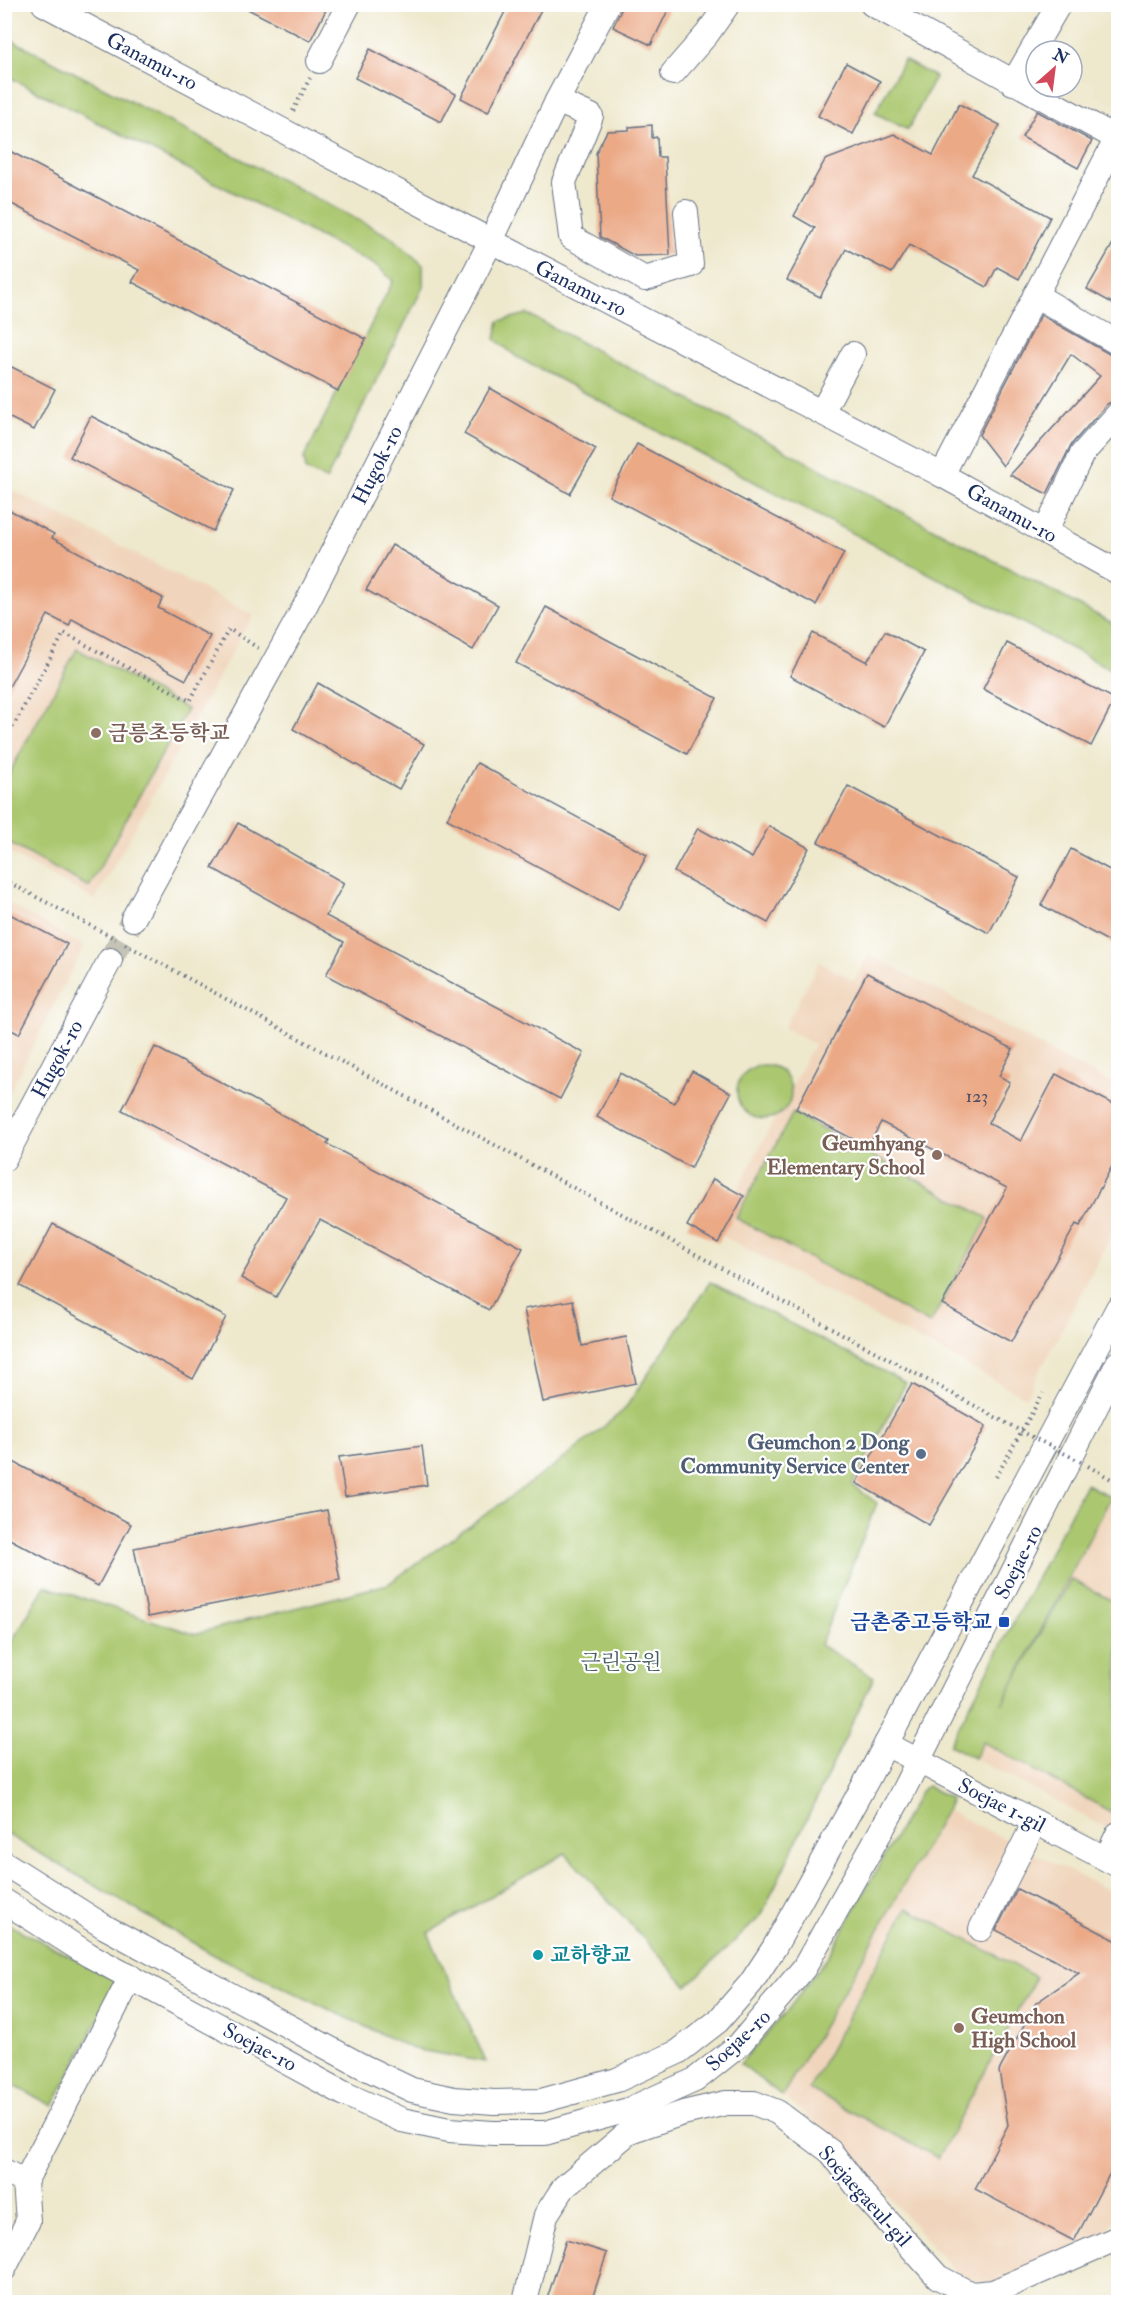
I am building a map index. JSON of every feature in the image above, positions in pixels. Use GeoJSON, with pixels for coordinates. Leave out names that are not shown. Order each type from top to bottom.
{"type":"FeatureCollection","features":[{"type":"Feature","properties":{"kind":"street","name":"Ganamu-ro"},"geometry":{"type":"LineString","coordinates":[[44,4],[491,241],[942,475],[1119,572]]}},
{"type":"Feature","properties":{"kind":"street"},"geometry":{"type":"LineString","coordinates":[[319,61],[349,4]]}},
{"type":"Feature","properties":{"kind":"street","name":"Hugok-ro"},"geometry":{"type":"LineString","coordinates":[[133,919],[276,660],[491,241],[557,101],[608,4]]}},
{"type":"Feature","properties":{"kind":"street"},"geometry":{"type":"LineString","coordinates":[[673,73],[707,34],[728,4]]}},
{"type":"Feature","properties":{"kind":"street"},"geometry":{"type":"LineString","coordinates":[[872,4],[1013,83],[1118,138],[942,475]]}},
{"type":"Feature","properties":{"kind":"street"},"geometry":{"type":"LineString","coordinates":[[1013,83],[1059,4]]}},
{"type":"Feature","properties":{"kind":"street"},"geometry":{"type":"LineString","coordinates":[[557,101],[591,116],[564,182],[571,237],[645,279],[691,266],[686,212]]}},
{"type":"Feature","properties":{"kind":"street"},"geometry":{"type":"LineString","coordinates":[[1035,295],[1119,343]]}},
{"type":"Feature","properties":{"kind":"street"},"geometry":{"type":"LineString","coordinates":[[822,412],[854,354]]}},
{"type":"Feature","properties":{"kind":"street"},"geometry":{"type":"LineString","coordinates":[[1048,525],[1082,454],[1119,414]]}},
{"type":"Feature","properties":{"kind":"street","name":"Hugok-ro"},"geometry":{"type":"LineString","coordinates":[[4,1159],[110,960]]}},
{"type":"Feature","properties":{"kind":"street"},"geometry":{"type":"LineString","coordinates":[[4,1863],[105,1928],[360,2065],[412,2090],[454,2099],[494,2102],[541,2101],[617,2080],[668,2057],[718,2021],[751,1983],[774,1948],[1119,1308]]}},
{"type":"Feature","properties":{"kind":"street","name":"Soejae-ro"},"geometry":{"type":"LineString","coordinates":[[4,1900],[89,1955],[345,2094],[402,2120],[449,2130],[545,2133],[628,2110],[695,2079],[739,2045],[804,1968],[918,1761],[1119,1363]]}},
{"type":"Feature","properties":{"kind":"street","name":"Soejae 1-gil"},"geometry":{"type":"LineString","coordinates":[[886,1744],[1112,1862]]}},
{"type":"Feature","properties":{"kind":"street"},"geometry":{"type":"LineString","coordinates":[[981,1929],[1035,1822]]}},
{"type":"Feature","properties":{"kind":"street"},"geometry":{"type":"LineString","coordinates":[[1112,1862],[1119,1834]]}},
{"type":"Feature","properties":{"kind":"street"},"geometry":{"type":"LineString","coordinates":[[4,2269],[28,2221],[15,2176],[131,1977]]}},
{"type":"Feature","properties":{"kind":"street","name":"Soejaegaeul-gil"},"geometry":{"type":"LineString","coordinates":[[525,2302],[546,2215],[564,2187],[630,2131],[683,2113],[726,2103],[754,2103],[777,2112],[831,2152],[863,2194],[938,2277],[971,2294],[993,2292],[1119,2238]]}},
{"type":"Feature","properties":{"kind":"path"},"geometry":{"type":"LineString","coordinates":[[284,130],[319,61]]}},
{"type":"Feature","properties":{"kind":"path"},"geometry":{"type":"LineString","coordinates":[[4,743],[64,633],[190,701],[229,629],[276,660]]}},
{"type":"Feature","properties":{"kind":"path"},"geometry":{"type":"LineString","coordinates":[[4,880],[1021,1431]]}},
{"type":"Feature","properties":{"kind":"path"},"geometry":{"type":"LineString","coordinates":[[898,1365],[1119,1483]]}},
{"type":"Feature","properties":{"kind":"path"},"geometry":{"type":"LineString","coordinates":[[996,1477],[1043,1393]]}},
{"type":"Feature","properties":{"kind":"shaded area","name":"금릉초등학교"},"geometry":{"type":"Polygon","coordinates":[[[4,486],[253,615],[95,900],[5,850],[4,486]]]}},
{"type":"Feature","properties":{"kind":"shaded area"},"geometry":{"type":"Polygon","coordinates":[[[5,901],[84,946],[5,1101],[5,901]]]}},
{"type":"Feature","properties":{"kind":"shaded area","name":"Geumhyang Elementary School"},"geometry":{"type":"Polygon","coordinates":[[[869,954],[1118,1087],[1118,1223],[1026,1397],[715,1232],[814,1044],[784,1028],[819,962],[854,981],[869,954]]]}},
{"type":"Feature","properties":{"kind":"shaded area"},"geometry":{"type":"Polygon","coordinates":[[[1111,1497],[1118,1501],[1118,1834],[974,1758],[1111,1497]]]}},
{"type":"Feature","properties":{"kind":"shaded area"},"geometry":{"type":"Polygon","coordinates":[[[946,1810],[1118,1895],[1118,2212],[1105,2235],[996,2283],[963,2281],[848,2150],[782,2096],[946,1810]]]}},
{"type":"Feature","properties":{"kind":"green space"},"geometry":{"type":"Polygon","coordinates":[[[4,36],[393,238],[423,265],[423,287],[326,480],[306,470],[304,458],[393,281],[377,266],[5,75],[4,36]]]}},
{"type":"Feature","properties":{"kind":"green space"},"geometry":{"type":"Polygon","coordinates":[[[904,60],[935,77],[908,130],[875,113],[904,60]]]}},
{"type":"Feature","properties":{"kind":"green space"},"geometry":{"type":"Polygon","coordinates":[[[527,314],[1118,626],[1118,673],[517,357],[495,339],[499,321],[527,314]]]}},
{"type":"Feature","properties":{"kind":"green space"},"geometry":{"type":"Polygon","coordinates":[[[77,649],[187,709],[89,887],[5,841],[5,781],[77,649]]]}},
{"type":"Feature","properties":{"kind":"green space"},"geometry":{"type":"Polygon","coordinates":[[[759,1065],[769,1065],[779,1069],[787,1077],[791,1092],[787,1107],[779,1115],[769,1119],[759,1119],[749,1115],[741,1107],[737,1097],[737,1087],[741,1077],[749,1069],[759,1065]]]}},
{"type":"Feature","properties":{"kind":"green space"},"geometry":{"type":"Polygon","coordinates":[[[793,1113],[988,1218],[930,1324],[736,1218],[793,1113]]]}},
{"type":"Feature","properties":{"kind":"green space","name":"근린공원"},"geometry":{"type":"Polygon","coordinates":[[[710,1282],[906,1383],[852,1485],[877,1503],[820,1645],[874,1677],[761,1916],[687,1986],[565,1853],[428,1933],[486,2062],[413,2049],[214,1955],[5,1833],[5,1653],[45,1586],[194,1634],[388,1584],[569,1455],[624,1410],[710,1282]]]}},
{"type":"Feature","properties":{"kind":"green space"},"geometry":{"type":"Polygon","coordinates":[[[1086,1484],[1111,1497],[1002,1704],[1071,1579],[1118,1604],[1118,1799],[1111,1812],[983,1742],[974,1758],[949,1745],[1086,1484]]]}},
{"type":"Feature","properties":{"kind":"green space"},"geometry":{"type":"Polygon","coordinates":[[[927,1786],[951,1799],[946,1810],[782,2096],[740,2064],[787,2011],[831,1952],[920,1792],[927,1786]]]}},
{"type":"Feature","properties":{"kind":"green space"},"geometry":{"type":"Polygon","coordinates":[[[907,1908],[1036,1977],[938,2158],[809,2089],[907,1908]]]}},
{"type":"Feature","properties":{"kind":"green space"},"geometry":{"type":"Polygon","coordinates":[[[4,1922],[118,1981],[53,2106],[5,2081],[4,1922]]]}},
{"type":"Feature","properties":{"kind":"building"},"geometry":{"type":"Polygon","coordinates":[[[238,4],[329,4],[310,41],[238,4]]]}},
{"type":"Feature","properties":{"kind":"building"},"geometry":{"type":"Polygon","coordinates":[[[509,4],[544,4],[488,112],[461,98],[509,4]]]}},
{"type":"Feature","properties":{"kind":"building"},"geometry":{"type":"Polygon","coordinates":[[[624,4],[671,4],[651,45],[613,27],[624,4]]]}},
{"type":"Feature","properties":{"kind":"building"},"geometry":{"type":"Polygon","coordinates":[[[370,49],[456,94],[441,122],[355,78],[370,49]]]}},
{"type":"Feature","properties":{"kind":"building"},"geometry":{"type":"Polygon","coordinates":[[[846,63],[880,81],[853,134],[818,116],[846,63]]]}},
{"type":"Feature","properties":{"kind":"building"},"geometry":{"type":"Polygon","coordinates":[[[959,104],[1000,125],[972,175],[1050,217],[1019,279],[997,267],[987,287],[909,245],[892,273],[846,249],[820,297],[787,280],[815,228],[794,216],[825,160],[894,134],[933,155],[959,104]]]}},
{"type":"Feature","properties":{"kind":"building"},"geometry":{"type":"Polygon","coordinates":[[[1037,111],[1092,141],[1078,168],[1022,137],[1037,111]]]}},
{"type":"Feature","properties":{"kind":"building"},"geometry":{"type":"Polygon","coordinates":[[[652,125],[652,138],[657,137],[658,157],[665,157],[670,255],[635,256],[600,237],[596,153],[607,131],[629,130],[629,127],[652,125]]]}},
{"type":"Feature","properties":{"kind":"building"},"geometry":{"type":"Polygon","coordinates":[[[4,148],[366,339],[338,391],[132,282],[139,270],[4,200],[4,148]]]}},
{"type":"Feature","properties":{"kind":"building"},"geometry":{"type":"Polygon","coordinates":[[[1119,233],[1119,307],[1087,289],[1119,233]]]}},
{"type":"Feature","properties":{"kind":"building"},"geometry":{"type":"Polygon","coordinates":[[[1041,315],[1111,355],[1119,357],[1119,398],[1107,404],[1071,445],[1047,494],[1010,475],[1100,376],[1071,354],[1003,466],[979,435],[1041,315]]]}},
{"type":"Feature","properties":{"kind":"building"},"geometry":{"type":"Polygon","coordinates":[[[4,363],[55,389],[34,430],[4,415],[4,363]]]}},
{"type":"Feature","properties":{"kind":"building"},"geometry":{"type":"Polygon","coordinates":[[[490,388],[596,449],[570,494],[464,434],[490,388]]]}},
{"type":"Feature","properties":{"kind":"building"},"geometry":{"type":"Polygon","coordinates":[[[91,416],[234,490],[213,531],[70,457],[91,416]]]}},
{"type":"Feature","properties":{"kind":"building"},"geometry":{"type":"Polygon","coordinates":[[[637,444],[844,553],[816,605],[609,496],[637,444]]]}},
{"type":"Feature","properties":{"kind":"building"},"geometry":{"type":"Polygon","coordinates":[[[4,507],[54,534],[52,538],[163,598],[158,608],[210,636],[186,680],[72,619],[69,626],[48,615],[4,696],[4,507]]]}},
{"type":"Feature","properties":{"kind":"building"},"geometry":{"type":"Polygon","coordinates":[[[392,545],[498,605],[473,650],[366,590],[392,545]]]}},
{"type":"Feature","properties":{"kind":"building"},"geometry":{"type":"Polygon","coordinates":[[[546,607],[717,698],[687,754],[516,663],[546,607]]]}},
{"type":"Feature","properties":{"kind":"building"},"geometry":{"type":"Polygon","coordinates":[[[885,631],[924,652],[884,727],[790,676],[813,633],[867,662],[885,631]]]}},
{"type":"Feature","properties":{"kind":"building"},"geometry":{"type":"Polygon","coordinates":[[[1007,643],[1115,699],[1091,746],[983,689],[1007,643]]]}},
{"type":"Feature","properties":{"kind":"building"},"geometry":{"type":"Polygon","coordinates":[[[318,683],[424,744],[399,789],[293,729],[318,683]]]}},
{"type":"Feature","properties":{"kind":"building"},"geometry":{"type":"Polygon","coordinates":[[[477,763],[647,855],[618,910],[447,819],[477,763]]]}},
{"type":"Feature","properties":{"kind":"building"},"geometry":{"type":"Polygon","coordinates":[[[848,786],[1019,877],[989,933],[818,842],[848,786]]]}},
{"type":"Feature","properties":{"kind":"building"},"geometry":{"type":"Polygon","coordinates":[[[238,823],[344,883],[326,916],[584,1053],[560,1099],[326,975],[344,942],[212,868],[238,823]]]}},
{"type":"Feature","properties":{"kind":"building"},"geometry":{"type":"Polygon","coordinates":[[[769,826],[809,848],[768,923],[674,872],[698,828],[752,858],[769,826]]]}},
{"type":"Feature","properties":{"kind":"building"},"geometry":{"type":"Polygon","coordinates":[[[1071,849],[1119,875],[1119,947],[1041,905],[1071,849]]]}},
{"type":"Feature","properties":{"kind":"building"},"geometry":{"type":"Polygon","coordinates":[[[4,911],[67,944],[19,1034],[4,1026],[4,911]]]}},
{"type":"Feature","properties":{"kind":"building"},"geometry":{"type":"Polygon","coordinates":[[[867,973],[1013,1049],[999,1076],[1010,1082],[988,1123],[1021,1141],[1056,1074],[1119,1107],[1119,1153],[1080,1226],[1076,1224],[1011,1342],[942,1304],[1007,1188],[881,1122],[868,1147],[796,1109],[867,973]]]}},
{"type":"Feature","properties":{"kind":"building"},"geometry":{"type":"Polygon","coordinates":[[[155,1047],[329,1140],[327,1144],[523,1248],[489,1310],[320,1220],[276,1297],[241,1278],[286,1197],[122,1110],[155,1047]]]}},
{"type":"Feature","properties":{"kind":"building"},"geometry":{"type":"Polygon","coordinates":[[[692,1071],[731,1093],[691,1168],[597,1117],[620,1073],[674,1103],[692,1071]]]}},
{"type":"Feature","properties":{"kind":"building"},"geometry":{"type":"Polygon","coordinates":[[[713,1179],[744,1196],[718,1243],[687,1226],[713,1179]]]}},
{"type":"Feature","properties":{"kind":"building"},"geometry":{"type":"Polygon","coordinates":[[[53,1224],[226,1317],[193,1379],[20,1286],[53,1224]]]}},
{"type":"Feature","properties":{"kind":"building"},"geometry":{"type":"Polygon","coordinates":[[[573,1300],[582,1346],[626,1337],[636,1383],[543,1402],[524,1309],[573,1300]]]}},
{"type":"Feature","properties":{"kind":"building","name":"Geumchon 2 Dong Community Service Center"},"geometry":{"type":"Polygon","coordinates":[[[912,1384],[986,1426],[929,1525],[856,1483],[912,1384]]]}},
{"type":"Feature","properties":{"kind":"building"},"geometry":{"type":"Polygon","coordinates":[[[422,1446],[427,1485],[345,1497],[339,1457],[422,1446]]]}},
{"type":"Feature","properties":{"kind":"building"},"geometry":{"type":"Polygon","coordinates":[[[4,1457],[131,1524],[98,1586],[4,1536],[4,1457]]]}},
{"type":"Feature","properties":{"kind":"building"},"geometry":{"type":"Polygon","coordinates":[[[327,1510],[340,1580],[148,1617],[134,1548],[327,1510]]]}},
{"type":"Feature","properties":{"kind":"building"},"geometry":{"type":"Polygon","coordinates":[[[1017,1889],[1119,1942],[1119,2156],[1074,2241],[975,2189],[1008,2125],[999,2071],[1036,2003],[1079,1973],[996,1930],[1017,1889]]]}},
{"type":"Feature","properties":{"kind":"building"},"geometry":{"type":"Polygon","coordinates":[[[566,2240],[607,2253],[591,2302],[546,2302],[566,2240]]]}},
{"type":"Feature","properties":{"kind":"tunnel"},"geometry":{"type":"LineString","coordinates":[[110,960],[133,919]]}},
{"type":"Feature","properties":{"kind":"place","name":"금릉초등학교"},"geometry":{"type":"Point","coordinates":[96,733]}},
{"type":"Feature","properties":{"kind":"place","name":"Geumhyang Elementary School"},"geometry":{"type":"Point","coordinates":[937,1155]}},
{"type":"Feature","properties":{"kind":"place","name":"Geumchon 2 Dong Community Service Center"},"geometry":{"type":"Point","coordinates":[921,1454]}},
{"type":"Feature","properties":{"kind":"place","name":"금촌중고등학교"},"geometry":{"type":"Point","coordinates":[1004,1622]}},
{"type":"Feature","properties":{"kind":"place","name":"교하향교"},"geometry":{"type":"Point","coordinates":[538,1955]}},
{"type":"Feature","properties":{"kind":"place","name":"Geumchon High School"},"geometry":{"type":"Point","coordinates":[959,2028]}}]}
